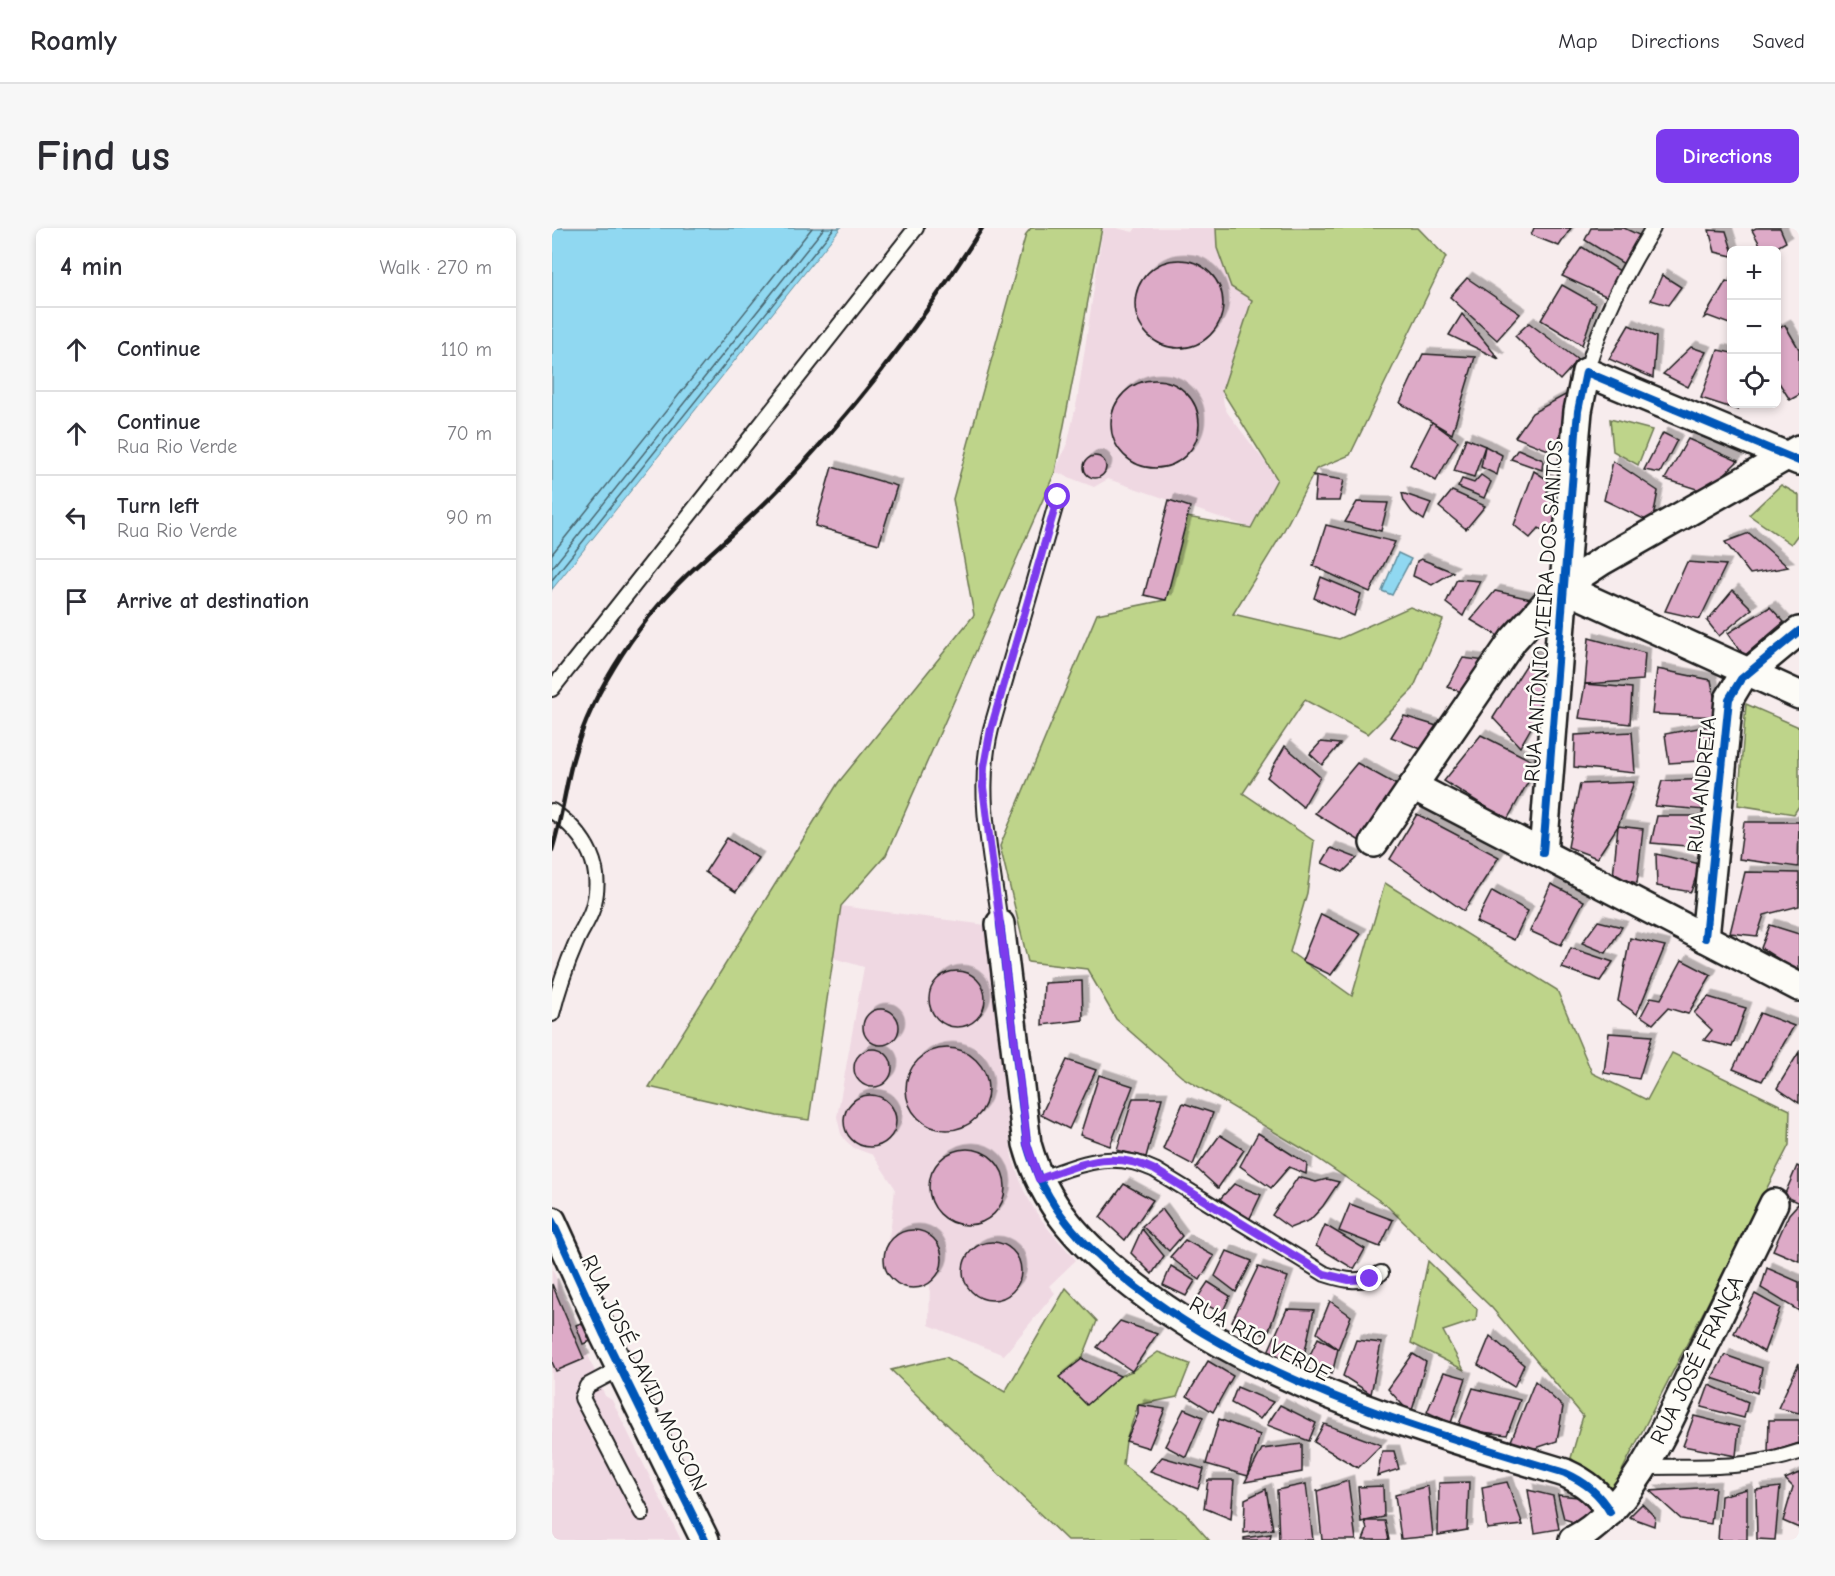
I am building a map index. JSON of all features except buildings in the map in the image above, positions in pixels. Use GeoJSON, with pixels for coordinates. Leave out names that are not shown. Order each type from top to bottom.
{"type":"FeatureCollection","features":[{"type":"Feature","properties":{"kind":"street"},"geometry":{"type":"LineString","coordinates":[[1586,372],[1795,455]]}},
{"type":"Feature","properties":{"kind":"street","name":"RUA ANTÔNIO VIEIRA DOS SANTOS"},"geometry":{"type":"LineString","coordinates":[[1543,853],[1577,422],[1586,372]]}},
{"type":"Feature","properties":{"kind":"street"},"geometry":{"type":"LineString","coordinates":[[1374,843],[1513,640],[1541,609],[1564,588],[1602,561],[1795,455]]}},
{"type":"Feature","properties":{"kind":"street"},"geometry":{"type":"LineString","coordinates":[[1564,588],[1799,695]]}},
{"type":"Feature","properties":{"kind":"street","name":"RUA ANDREIA"},"geometry":{"type":"LineString","coordinates":[[1705,938],[1728,706],[1735,687],[1749,672],[1799,631]]}},
{"type":"Feature","properties":{"kind":"street"},"geometry":{"type":"LineString","coordinates":[[1413,786],[1799,987]]}},
{"type":"Feature","properties":{"kind":"street","name":"RUA RIO VERDE"},"geometry":{"type":"LineString","coordinates":[[1000,924],[1027,1144],[1039,1179],[1060,1214],[1072,1230],[1097,1255],[1152,1300],[1230,1349],[1278,1374],[1367,1411],[1571,1476],[1596,1493],[1610,1512]]}},
{"type":"Feature","properties":{"kind":"street","name":"RUA JOSÉ FRANÇA"},"geometry":{"type":"LineString","coordinates":[[1573,1540],[1599,1524],[1644,1467],[1774,1203]]}},
{"type":"Feature","properties":{"kind":"street","name":"RUA JOSÉ DAVID MOSCON"},"geometry":{"type":"LineString","coordinates":[[552,1221],[705,1540]]}},
{"type":"Feature","properties":{"kind":"lane"},"geometry":{"type":"LineString","coordinates":[[552,689],[916,228]]}},
{"type":"Feature","properties":{"kind":"lane","name":"RUA ANTÔNIO VIEIRA DOS SANTOS"},"geometry":{"type":"LineString","coordinates":[[1586,372],[1616,291],[1653,228]]}},
{"type":"Feature","properties":{"kind":"lane"},"geometry":{"type":"LineString","coordinates":[[1000,924],[985,807],[984,766],[991,729],[1058,497]]}},
{"type":"Feature","properties":{"kind":"lane"},"geometry":{"type":"LineString","coordinates":[[552,811],[574,828],[584,840],[590,854],[596,882],[591,911],[564,972],[552,1014]]}},
{"type":"Feature","properties":{"kind":"lane"},"geometry":{"type":"LineString","coordinates":[[1039,1179],[1094,1161],[1130,1160],[1155,1170],[1324,1274],[1358,1281],[1370,1279],[1382,1273]]}},
{"type":"Feature","properties":{"kind":"lane"},"geometry":{"type":"LineString","coordinates":[[621,1368],[587,1386],[582,1398],[642,1513]]}},
{"type":"Feature","properties":{"kind":"lane"},"geometry":{"type":"LineString","coordinates":[[1644,1467],[1740,1466],[1779,1459],[1799,1452]]}},
{"type":"Feature","properties":{"kind":"shaded area"},"geometry":{"type":"Polygon","coordinates":[[[1103,228],[1133,232],[1136,228],[1219,228],[1259,304],[1222,391],[1227,412],[1277,478],[1251,528],[1108,479],[1094,487],[1055,472],[1068,441],[1077,401],[1103,228]]]}},
{"type":"Feature","properties":{"kind":"shaded area"},"geometry":{"type":"Polygon","coordinates":[[[841,906],[986,925],[1012,1157],[1024,1191],[1036,1212],[1076,1260],[1049,1286],[1055,1293],[1004,1355],[929,1325],[930,1283],[922,1287],[903,1287],[888,1275],[884,1257],[891,1226],[895,1188],[873,1155],[854,1148],[846,1141],[841,1134],[837,1117],[864,967],[833,958],[841,906]]]}},
{"type":"Feature","properties":{"kind":"shaded area"},"geometry":{"type":"Polygon","coordinates":[[[552,1268],[605,1396],[612,1400],[681,1540],[552,1540],[552,1268]]]}},
{"type":"Feature","properties":{"kind":"green space"},"geometry":{"type":"Polygon","coordinates":[[[1031,228],[1102,228],[1055,472],[886,855],[841,906],[809,1120],[777,1116],[649,1087],[838,783],[974,615],[953,499],[1026,234],[1031,228]]]}},
{"type":"Feature","properties":{"kind":"green space"},"geometry":{"type":"Polygon","coordinates":[[[1216,228],[1418,228],[1446,257],[1350,455],[1316,469],[1282,534],[1233,614],[1339,639],[1410,607],[1443,620],[1413,689],[1368,734],[1305,700],[1243,793],[1314,841],[1307,893],[1290,952],[1352,996],[1385,883],[1557,990],[1592,1073],[1647,1100],[1672,1053],[1790,1110],[1789,1145],[1611,1492],[1571,1458],[1583,1416],[1492,1308],[1386,1205],[1308,1152],[1182,1077],[1116,1019],[1087,969],[1028,962],[1000,846],[1097,614],[1165,600],[1187,517],[1251,528],[1277,479],[1222,391],[1252,300],[1231,287],[1217,248],[1216,228]]]}},
{"type":"Feature","properties":{"kind":"green space"},"geometry":{"type":"Polygon","coordinates":[[[1610,419],[1652,430],[1638,465],[1613,451],[1610,419]]]}},
{"type":"Feature","properties":{"kind":"green space"},"geometry":{"type":"Polygon","coordinates":[[[1781,485],[1799,495],[1799,533],[1791,544],[1749,515],[1781,485]]]}},
{"type":"Feature","properties":{"kind":"green space"},"geometry":{"type":"Polygon","coordinates":[[[1746,704],[1799,727],[1799,806],[1794,814],[1738,805],[1746,704]]]}},
{"type":"Feature","properties":{"kind":"green space"},"geometry":{"type":"Polygon","coordinates":[[[1428,1261],[1477,1309],[1476,1320],[1443,1331],[1464,1370],[1411,1343],[1428,1261]]]}},
{"type":"Feature","properties":{"kind":"green space"},"geometry":{"type":"Polygon","coordinates":[[[1066,1288],[1097,1321],[1082,1359],[1062,1375],[1085,1403],[1120,1376],[1132,1371],[1158,1352],[1190,1364],[1177,1397],[1138,1405],[1126,1441],[1123,1465],[1186,1514],[1209,1540],[1067,1540],[891,1370],[946,1357],[1005,1392],[1066,1288]]]}},
{"type":"Feature","properties":{"kind":"water"},"geometry":{"type":"Polygon","coordinates":[[[552,228],[841,228],[552,590],[552,228]]]}},
{"type":"Feature","properties":{"kind":"water"},"geometry":{"type":"Polygon","coordinates":[[[1398,553],[1411,559],[1392,595],[1382,591],[1398,553]]]}},
{"type":"Feature","properties":{"kind":"pier"},"geometry":{"type":"Polygon","coordinates":[[[841,228],[844,228],[552,593],[552,590],[841,228]]]}},
{"type":"Feature","properties":{"kind":"railway"},"geometry":{"type":"LineString","coordinates":[[552,850],[573,757],[582,730],[600,691],[630,642],[677,585],[768,500],[835,428],[912,330],[982,228]]}},
{"type":"Feature","properties":{"kind":"cycle path"},"geometry":{"type":"LineString","coordinates":[[1543,853],[1576,433],[1586,372],[1799,461]]}},
{"type":"Feature","properties":{"kind":"cycle path"},"geometry":{"type":"LineString","coordinates":[[1705,938],[1729,699],[1741,679],[1799,631]]}},
{"type":"Feature","properties":{"kind":"cycle path"},"geometry":{"type":"LineString","coordinates":[[1000,924],[1027,1144],[1034,1167],[1044,1187],[1055,1206],[1083,1241],[1134,1286],[1183,1320],[1234,1350],[1340,1399],[1452,1438],[1565,1473],[1591,1489],[1610,1512]]}},
{"type":"Feature","properties":{"kind":"cycle path"},"geometry":{"type":"LineString","coordinates":[[552,1221],[604,1335],[705,1540]]}},
{"type":"Feature","properties":{"kind":"route"},"geometry":{"type":"LineString","coordinates":[[1058,497],[991,729],[984,766],[983,787],[1027,1144],[1032,1162],[1039,1179],[1086,1162],[1101,1159],[1130,1160],[1155,1170],[1324,1274],[1358,1281],[1370,1279]]}}]}
